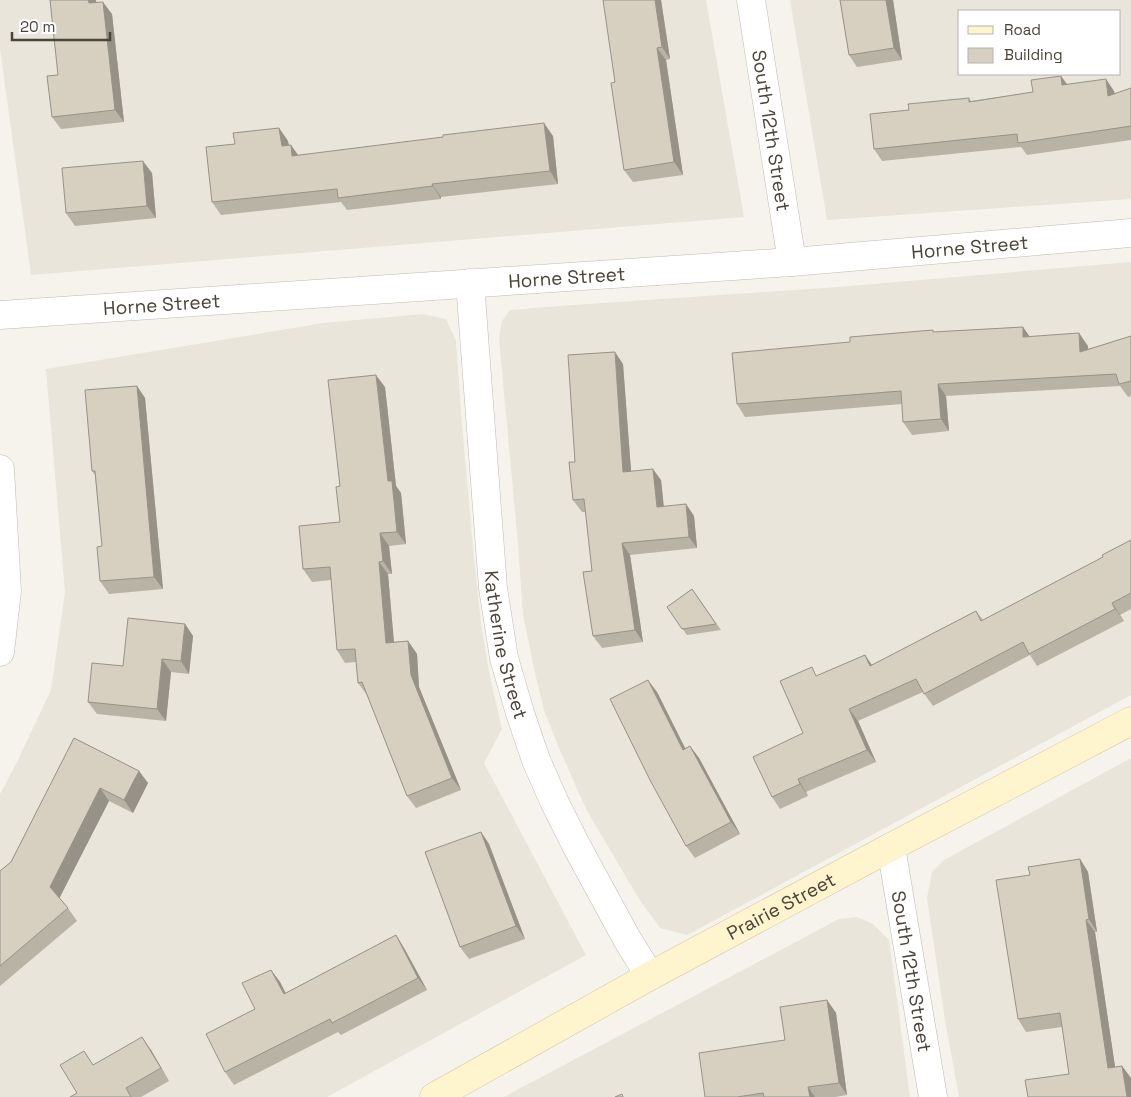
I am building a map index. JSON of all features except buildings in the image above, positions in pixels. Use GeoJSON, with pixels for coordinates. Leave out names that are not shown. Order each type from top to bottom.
{"type":"FeatureCollection","features":[{"type":"Feature","properties":{"kind":"street","name":"South 12th Street"},"geometry":{"type":"LineString","coordinates":[[750,0],[792,262]]}},
{"type":"Feature","properties":{"kind":"street","name":"Horne Street"},"geometry":{"type":"LineString","coordinates":[[0,315],[792,262],[1131,233]]}},
{"type":"Feature","properties":{"kind":"street","name":"Katherine Street"},"geometry":{"type":"LineString","coordinates":[[470,283],[493,588],[504,658],[536,760],[554,801],[576,846],[627,939],[650,976]]}},
{"type":"Feature","properties":{"kind":"street"},"geometry":{"type":"LineString","coordinates":[[0,469],[7,591],[0,652]]}},
{"type":"Feature","properties":{"kind":"street","name":"Prairie Street"},"geometry":{"type":"LineString","coordinates":[[434,1097],[650,976],[891,846],[1131,721]]}},
{"type":"Feature","properties":{"kind":"street","name":"South 12th Street"},"geometry":{"type":"LineString","coordinates":[[891,846],[933,1097]]}},
{"type":"Feature","properties":{"kind":"shaded area"},"geometry":{"type":"Polygon","coordinates":[[[0,0],[706,0],[744,217],[31,275],[0,49],[0,0]]]}},
{"type":"Feature","properties":{"kind":"shaded area"},"geometry":{"type":"Polygon","coordinates":[[[790,0],[1131,0],[1131,199],[827,220],[790,0]]]}},
{"type":"Feature","properties":{"kind":"shaded area"},"geometry":{"type":"Polygon","coordinates":[[[1131,262],[1131,695],[687,935],[660,928],[639,899],[586,809],[544,710],[523,615],[499,338],[502,321],[510,310],[838,287],[1131,262]]]}},
{"type":"Feature","properties":{"kind":"shaded area"},"geometry":{"type":"Polygon","coordinates":[[[423,314],[446,319],[456,341],[481,624],[490,677],[502,729],[484,763],[586,955],[327,1097],[0,1097],[0,794],[51,690],[65,592],[46,369],[323,323],[423,314]]]}},
{"type":"Feature","properties":{"kind":"shaded area"},"geometry":{"type":"Polygon","coordinates":[[[1131,758],[1131,1097],[959,1097],[945,1020],[927,898],[932,872],[944,860],[1131,758]]]}},
{"type":"Feature","properties":{"kind":"shaded area"},"geometry":{"type":"Polygon","coordinates":[[[857,917],[873,924],[889,940],[910,1097],[504,1097],[839,919],[857,917]]]}}]}
